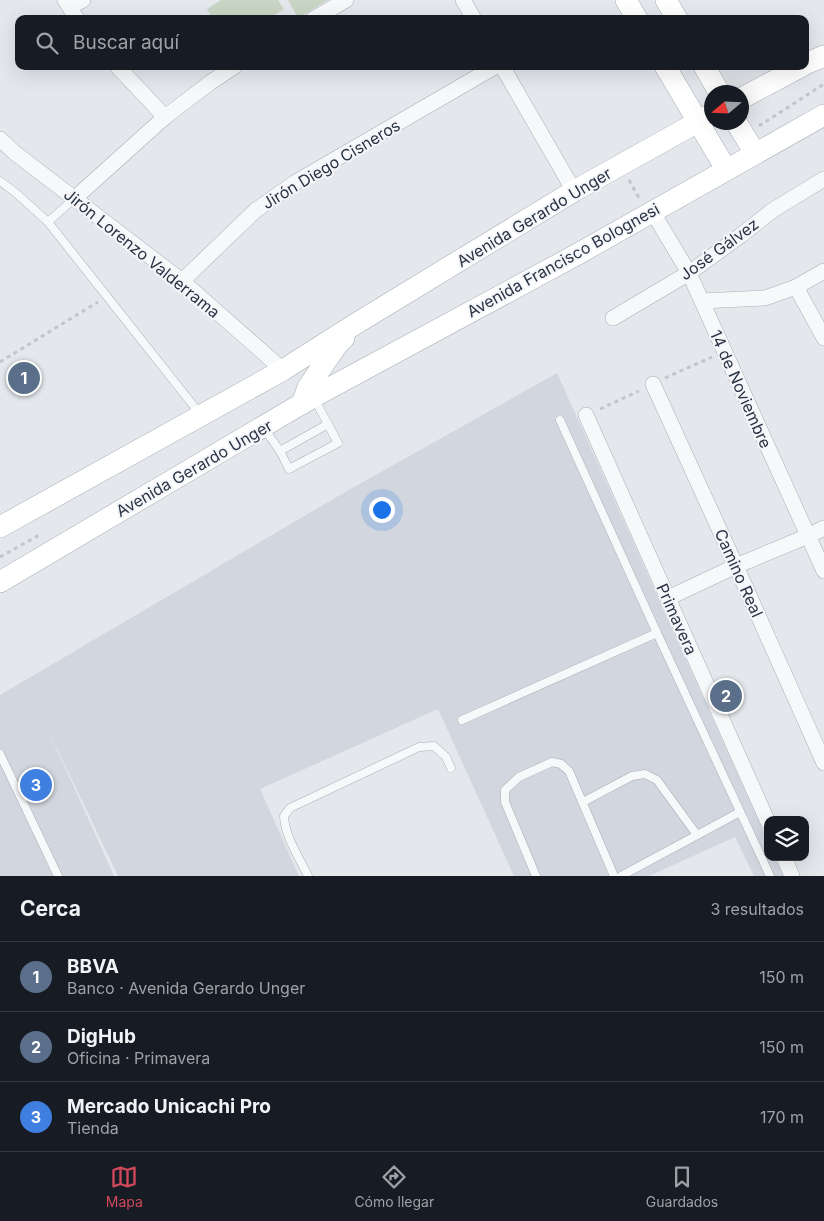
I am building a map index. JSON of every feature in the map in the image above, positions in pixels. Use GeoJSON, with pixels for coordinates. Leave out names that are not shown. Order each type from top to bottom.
{"type":"FeatureCollection","features":[{"type":"Feature","properties":{"kind":"main road"},"geometry":{"type":"LineString","coordinates":[[626,0],[635,15]]}},
{"type":"Feature","properties":{"kind":"main road"},"geometry":{"type":"LineString","coordinates":[[666,0],[675,15]]}},
{"type":"Feature","properties":{"kind":"main road"},"geometry":{"type":"LineString","coordinates":[[809,62],[824,56]]}},
{"type":"Feature","properties":{"kind":"main road"},"geometry":{"type":"LineString","coordinates":[[668,70],[704,117]]}},
{"type":"Feature","properties":{"kind":"main road"},"geometry":{"type":"LineString","coordinates":[[706,70],[715,85]]}},
{"type":"Feature","properties":{"kind":"main road"},"geometry":{"type":"LineString","coordinates":[[749,94],[794,70]]}},
{"type":"Feature","properties":{"kind":"main road","name":"Avenida Francisco Bolognesi"},"geometry":{"type":"LineString","coordinates":[[307,396],[576,256],[824,115]]}},
{"type":"Feature","properties":{"kind":"main road","name":"Avenida Gerardo Unger"},"geometry":{"type":"LineString","coordinates":[[0,527],[283,370],[574,191],[704,119]]}},
{"type":"Feature","properties":{"kind":"main road"},"geometry":{"type":"LineString","coordinates":[[710,130],[726,170]]}},
{"type":"Feature","properties":{"kind":"main road"},"geometry":{"type":"LineString","coordinates":[[741,130],[755,153]]}},
{"type":"Feature","properties":{"kind":"main road","name":"Avenida Gerardo Unger"},"geometry":{"type":"LineString","coordinates":[[0,582],[263,427],[307,396],[337,345],[358,323]]}},
{"type":"Feature","properties":{"kind":"street"},"geometry":{"type":"LineString","coordinates":[[320,15],[346,0]]}},
{"type":"Feature","properties":{"kind":"street"},"geometry":{"type":"LineString","coordinates":[[463,0],[472,15]]}},
{"type":"Feature","properties":{"kind":"street"},"geometry":{"type":"LineString","coordinates":[[121,70],[165,117]]}},
{"type":"Feature","properties":{"kind":"street"},"geometry":{"type":"LineString","coordinates":[[75,198],[165,117],[229,70]]}},
{"type":"Feature","properties":{"kind":"street","name":"Jirón Diego Cisneros"},"geometry":{"type":"LineString","coordinates":[[182,281],[256,210],[296,182],[489,70]]}},
{"type":"Feature","properties":{"kind":"street"},"geometry":{"type":"LineString","coordinates":[[504,70],[574,191]]}},
{"type":"Feature","properties":{"kind":"street","name":"Jirón Lorenzo Valderrama"},"geometry":{"type":"LineString","coordinates":[[0,139],[15,153],[182,281],[283,370]]}},
{"type":"Feature","properties":{"kind":"street","name":"José Gálvez"},"geometry":{"type":"LineString","coordinates":[[613,318],[689,273],[773,210],[824,179]]}},
{"type":"Feature","properties":{"kind":"street","name":"14 de Noviembre"},"geometry":{"type":"LineString","coordinates":[[650,213],[689,273],[824,571]]}},
{"type":"Feature","properties":{"kind":"street"},"geometry":{"type":"LineString","coordinates":[[702,301],[765,298],[796,287],[824,271]]}},
{"type":"Feature","properties":{"kind":"street"},"geometry":{"type":"LineString","coordinates":[[796,287],[824,338]]}},
{"type":"Feature","properties":{"kind":"street"},"geometry":{"type":"LineString","coordinates":[[806,307],[824,316]]}},
{"type":"Feature","properties":{"kind":"street","name":"Camino Real"},"geometry":{"type":"LineString","coordinates":[[653,384],[824,763]]}},
{"type":"Feature","properties":{"kind":"street","name":"Primavera"},"geometry":{"type":"LineString","coordinates":[[586,415],[765,816]]}},
{"type":"Feature","properties":{"kind":"street"},"geometry":{"type":"LineString","coordinates":[[668,598],[824,528]]}},
{"type":"Feature","properties":{"kind":"street"},"geometry":{"type":"LineString","coordinates":[[786,861],[792,876]]}},
{"type":"Feature","properties":{"kind":"lane"},"geometry":{"type":"LineString","coordinates":[[0,181],[48,222],[201,416]]}},
{"type":"Feature","properties":{"kind":"lane"},"geometry":{"type":"LineString","coordinates":[[48,222],[75,198]]}},
{"type":"Feature","properties":{"kind":"lane"},"geometry":{"type":"LineString","coordinates":[[263,427],[289,469],[338,443],[328,424],[307,396]]}},
{"type":"Feature","properties":{"kind":"lane"},"geometry":{"type":"LineString","coordinates":[[560,420],[770,876]]}},
{"type":"Feature","properties":{"kind":"lane"},"geometry":{"type":"LineString","coordinates":[[280,452],[328,424]]}},
{"type":"Feature","properties":{"kind":"lane"},"geometry":{"type":"LineString","coordinates":[[462,720],[657,633]]}},
{"type":"Feature","properties":{"kind":"lane"},"geometry":{"type":"LineString","coordinates":[[308,876],[284,825],[284,816],[290,808],[419,747],[434,746],[446,757],[450,768]]}},
{"type":"Feature","properties":{"kind":"lane"},"geometry":{"type":"LineString","coordinates":[[0,754],[58,876]]}},
{"type":"Feature","properties":{"kind":"lane"},"geometry":{"type":"LineString","coordinates":[[536,876],[505,802],[505,790],[519,776],[552,762],[560,764],[569,771],[614,876]]}},
{"type":"Feature","properties":{"kind":"lane"},"geometry":{"type":"LineString","coordinates":[[582,802],[632,776],[645,774],[657,780],[697,835]]}},
{"type":"Feature","properties":{"kind":"lane"},"geometry":{"type":"LineString","coordinates":[[621,876],[740,812]]}},
{"type":"Feature","properties":{"kind":"path"},"geometry":{"type":"LineString","coordinates":[[620,165],[650,213]]}},
{"type":"Feature","properties":{"kind":"path"},"geometry":{"type":"LineString","coordinates":[[0,362],[107,296]]}},
{"type":"Feature","properties":{"kind":"shaded area"},"geometry":{"type":"Polygon","coordinates":[[[557,373],[764,833],[764,861],[777,861],[783,876],[754,876],[735,837],[649,876],[514,876],[438,709],[260,789],[299,876],[118,876],[44,721],[114,876],[0,876],[0,695],[340,495],[557,373]]]}},
{"type":"Feature","properties":{"kind":"green space"},"geometry":{"type":"Polygon","coordinates":[[[221,0],[278,0],[284,9],[275,15],[211,15],[207,9],[221,0]]]}},
{"type":"Feature","properties":{"kind":"green space"},"geometry":{"type":"Polygon","coordinates":[[[288,0],[328,0],[303,15],[296,15],[288,0]]]}},
{"type":"Feature","properties":{"kind":"place","name":"BBVA"},"geometry":{"type":"Point","coordinates":[24,378]}},
{"type":"Feature","properties":{"kind":"place","name":"DigHub"},"geometry":{"type":"Point","coordinates":[726,696]}},
{"type":"Feature","properties":{"kind":"place","name":"Mercado Unicachi Pro"},"geometry":{"type":"Point","coordinates":[36,785]}}]}
